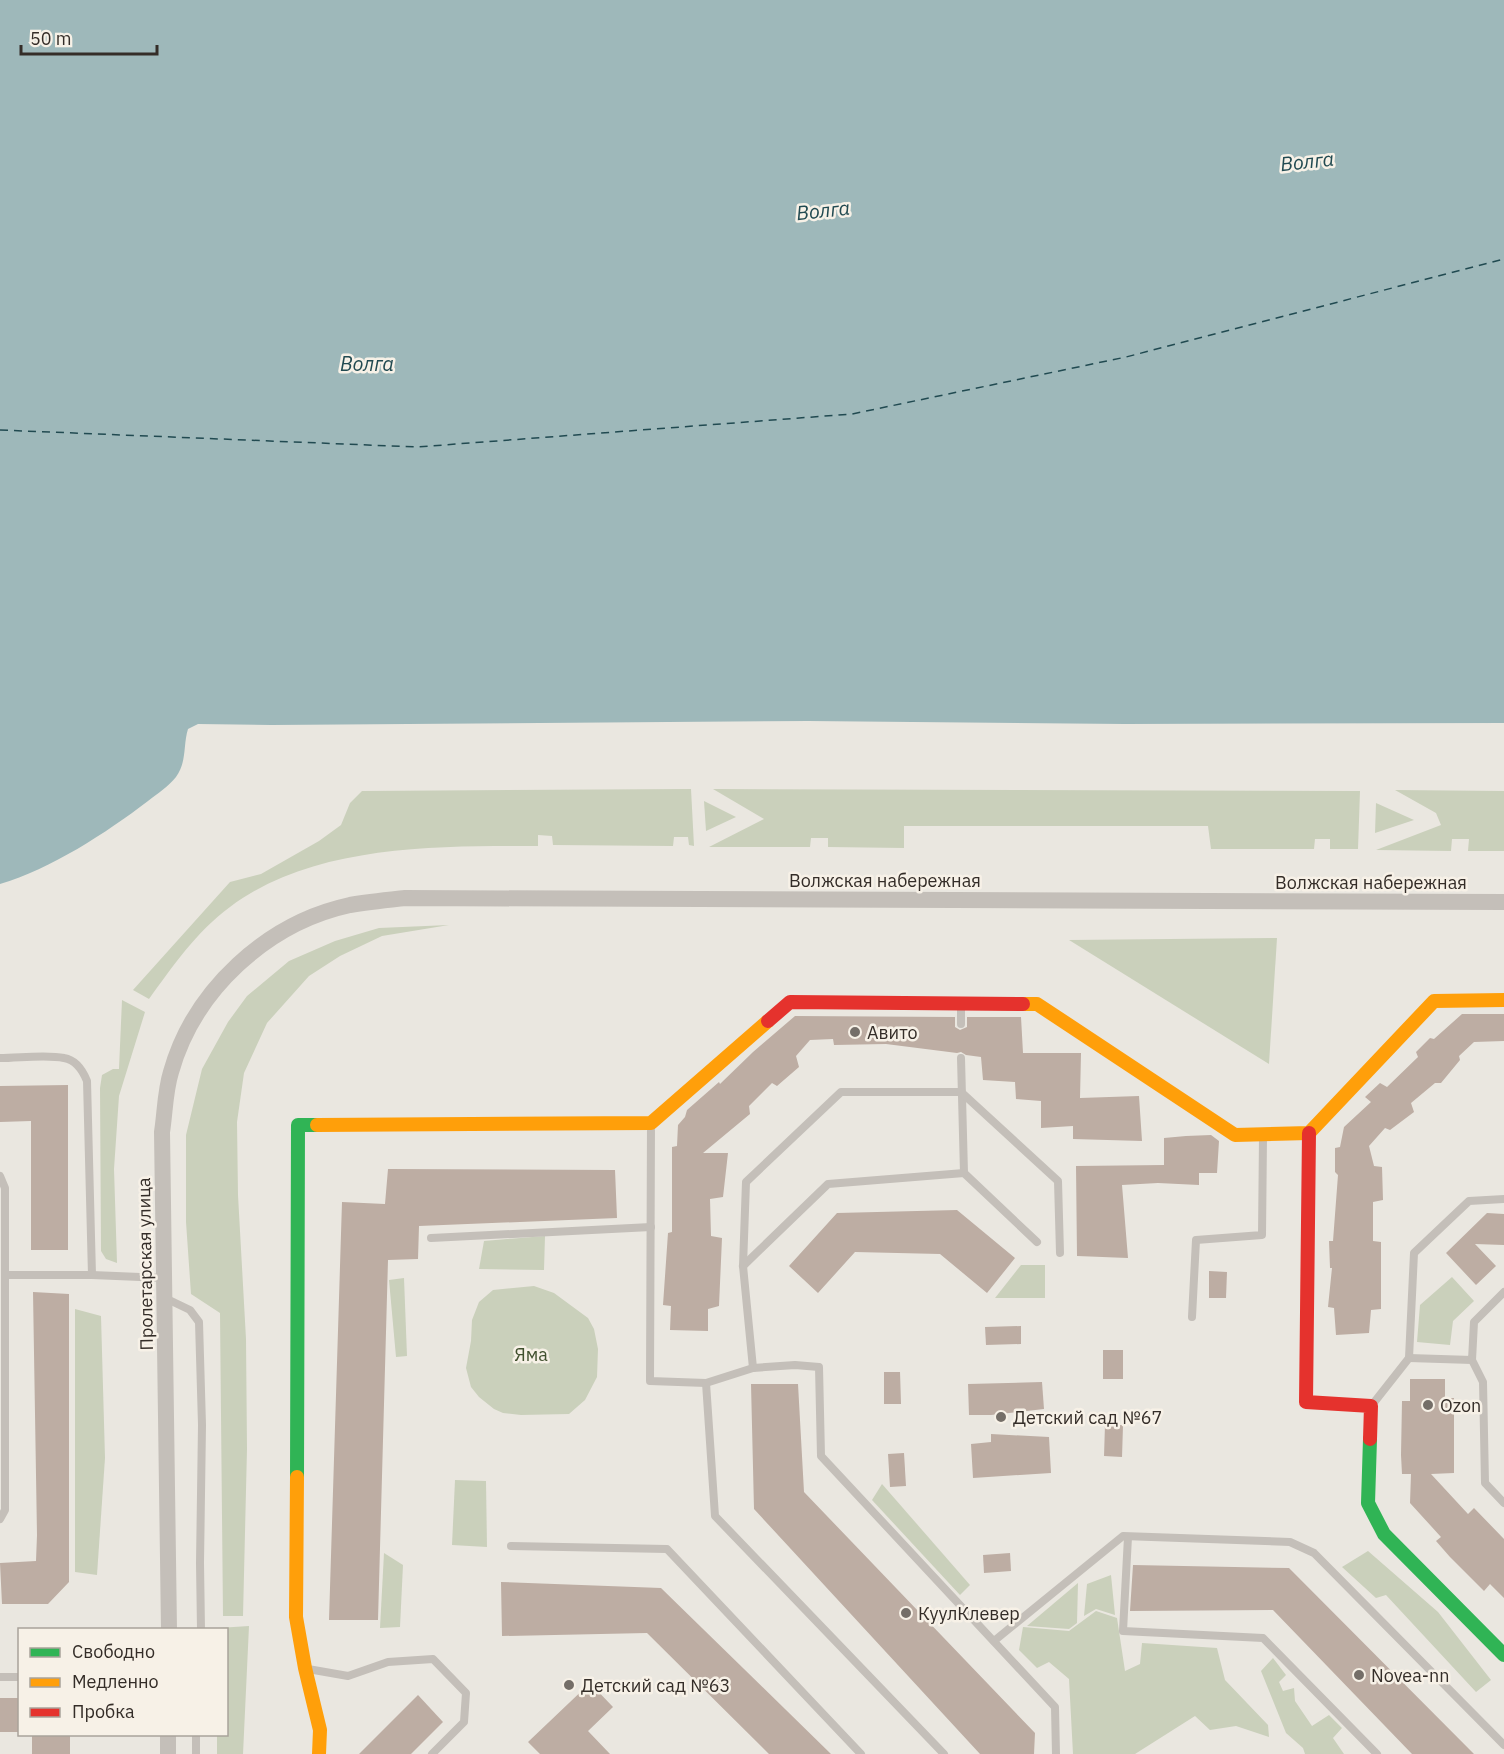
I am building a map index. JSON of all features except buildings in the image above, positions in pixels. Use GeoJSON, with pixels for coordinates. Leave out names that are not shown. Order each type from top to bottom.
{"type":"FeatureCollection","features":[{"type":"Feature","properties":{"kind":"street","name":"Волжская набережная"},"geometry":{"type":"LineString","coordinates":[[273,937],[310,918],[350,906],[405,898],[1504,902]]}},
{"type":"Feature","properties":{"kind":"street","name":"Пролетарская улица"},"geometry":{"type":"LineString","coordinates":[[169,1628],[162,1132],[170,1073],[189,1028],[214,989],[243,958],[273,937]]}},
{"type":"Feature","properties":{"kind":"street"},"geometry":{"type":"LineString","coordinates":[[1504,1000],[1434,1001],[1309,1133],[1306,1402],[1371,1406],[1368,1503],[1384,1534],[1504,1655]]}},
{"type":"Feature","properties":{"kind":"street"},"geometry":{"type":"LineString","coordinates":[[319,1754],[320,1730],[296,1617],[298,1125],[651,1123],[790,1002],[961,1002],[1037,1004],[1235,1135],[1309,1133]]}},
{"type":"Feature","properties":{"kind":"street"},"geometry":{"type":"LineString","coordinates":[[168,1736],[168,1754]]}},
{"type":"Feature","properties":{"kind":"lane"},"geometry":{"type":"LineString","coordinates":[[961,1002],[961,1024]]}},
{"type":"Feature","properties":{"kind":"lane"},"geometry":{"type":"LineString","coordinates":[[0,1058],[65,1058],[75,1063],[85,1075],[92,1275]]}},
{"type":"Feature","properties":{"kind":"lane"},"geometry":{"type":"LineString","coordinates":[[961,1058],[964,1173],[1037,1242]]}},
{"type":"Feature","properties":{"kind":"lane"},"geometry":{"type":"LineString","coordinates":[[753,1368],[742,1266],[746,1182],[841,1092],[961,1092],[1058,1181],[1060,1253]]}},
{"type":"Feature","properties":{"kind":"lane"},"geometry":{"type":"LineString","coordinates":[[651,1123],[650,1381],[706,1383],[753,1368],[795,1365],[819,1367],[821,1456],[1055,1707],[1056,1754]]}},
{"type":"Feature","properties":{"kind":"lane"},"geometry":{"type":"LineString","coordinates":[[1192,1317],[1196,1240],[1262,1235],[1263,1134]]}},
{"type":"Feature","properties":{"kind":"lane"},"geometry":{"type":"LineString","coordinates":[[742,1266],[828,1184],[964,1173]]}},
{"type":"Feature","properties":{"kind":"lane"},"geometry":{"type":"LineString","coordinates":[[0,1176],[5,1188],[5,1510],[0,1519]]}},
{"type":"Feature","properties":{"kind":"lane"},"geometry":{"type":"LineString","coordinates":[[1371,1406],[1409,1358],[1414,1253],[1469,1201],[1504,1199]]}},
{"type":"Feature","properties":{"kind":"lane"},"geometry":{"type":"LineString","coordinates":[[431,1238],[651,1227]]}},
{"type":"Feature","properties":{"kind":"lane"},"geometry":{"type":"LineString","coordinates":[[5,1275],[165,1278]]}},
{"type":"Feature","properties":{"kind":"lane"},"geometry":{"type":"LineString","coordinates":[[1504,1292],[1474,1322],[1473,1360],[1482,1382],[1485,1483],[1504,1503]]}},
{"type":"Feature","properties":{"kind":"lane"},"geometry":{"type":"LineString","coordinates":[[165,1298],[190,1310],[199,1322],[202,1425],[201,1628]]}},
{"type":"Feature","properties":{"kind":"lane"},"geometry":{"type":"LineString","coordinates":[[1409,1358],[1473,1360]]}},
{"type":"Feature","properties":{"kind":"lane"},"geometry":{"type":"LineString","coordinates":[[706,1383],[715,1516],[944,1754]]}},
{"type":"Feature","properties":{"kind":"lane"},"geometry":{"type":"LineString","coordinates":[[994,1641],[1123,1536],[1290,1542],[1314,1553],[1504,1745]]}},
{"type":"Feature","properties":{"kind":"lane"},"geometry":{"type":"LineString","coordinates":[[1128,1537],[1123,1631],[1263,1638],[1377,1754]]}},
{"type":"Feature","properties":{"kind":"lane"},"geometry":{"type":"LineString","coordinates":[[511,1546],[667,1549],[861,1754]]}},
{"type":"Feature","properties":{"kind":"lane"},"geometry":{"type":"LineString","coordinates":[[305,1668],[348,1676],[388,1662],[434,1659],[466,1693],[464,1722],[432,1754]]}},
{"type":"Feature","properties":{"kind":"lane"},"geometry":{"type":"LineString","coordinates":[[0,1677],[18,1677]]}},
{"type":"Feature","properties":{"kind":"lane"},"geometry":{"type":"LineString","coordinates":[[196,1736],[196,1754]]}},
{"type":"Feature","properties":{"kind":"green space"},"geometry":{"type":"Polygon","coordinates":[[[691,789],[694,846],[689,845],[688,837],[674,837],[673,846],[553,845],[552,836],[538,835],[538,846],[460,847],[378,853],[338,860],[299,871],[263,886],[230,907],[206,927],[149,999],[133,990],[230,882],[261,874],[319,841],[341,825],[350,803],[362,791],[691,789]]]}},
{"type":"Feature","properties":{"kind":"green space"},"geometry":{"type":"Polygon","coordinates":[[[713,789],[1360,791],[1358,849],[1330,849],[1330,839],[1315,839],[1314,849],[1211,849],[1208,826],[904,826],[904,848],[828,847],[828,838],[811,838],[810,847],[709,847],[764,819],[713,789]]]}},
{"type":"Feature","properties":{"kind":"green space"},"geometry":{"type":"Polygon","coordinates":[[[1395,790],[1504,791],[1504,851],[1468,851],[1469,839],[1452,839],[1451,851],[1376,850],[1441,825],[1436,813],[1395,790]]]}},
{"type":"Feature","properties":{"kind":"green space"},"geometry":{"type":"Polygon","coordinates":[[[704,801],[736,817],[706,831],[704,801]]]}},
{"type":"Feature","properties":{"kind":"green space"},"geometry":{"type":"Polygon","coordinates":[[[1376,803],[1414,820],[1375,833],[1376,803]]]}},
{"type":"Feature","properties":{"kind":"green space"},"geometry":{"type":"Polygon","coordinates":[[[449,925],[382,936],[340,956],[309,976],[267,1023],[244,1073],[237,1122],[238,1195],[246,1339],[247,1449],[243,1616],[223,1616],[220,1313],[191,1294],[186,1222],[186,1135],[202,1069],[228,1022],[247,996],[289,961],[335,941],[379,928],[449,925]]]}},
{"type":"Feature","properties":{"kind":"green space"},"geometry":{"type":"Polygon","coordinates":[[[1277,938],[1269,1064],[1069,940],[1277,938]]]}},
{"type":"Feature","properties":{"kind":"green space"},"geometry":{"type":"Polygon","coordinates":[[[122,1000],[145,1012],[119,1096],[114,1169],[117,1263],[106,1259],[101,1251],[100,1088],[102,1075],[113,1069],[119,1069],[122,1000]]]}},
{"type":"Feature","properties":{"kind":"green space"},"geometry":{"type":"Polygon","coordinates":[[[545,1236],[544,1270],[479,1269],[484,1241],[545,1236]]]}},
{"type":"Feature","properties":{"kind":"green space"},"geometry":{"type":"Polygon","coordinates":[[[1021,1265],[1045,1265],[1045,1298],[995,1298],[1021,1265]]]}},
{"type":"Feature","properties":{"kind":"green space"},"geometry":{"type":"Polygon","coordinates":[[[1452,1277],[1474,1301],[1453,1321],[1450,1345],[1417,1342],[1420,1305],[1452,1277]]]}},
{"type":"Feature","properties":{"kind":"green space"},"geometry":{"type":"Polygon","coordinates":[[[404,1278],[407,1356],[396,1357],[389,1280],[404,1278]]]}},
{"type":"Feature","properties":{"kind":"green space","name":"Яма"},"geometry":{"type":"Polygon","coordinates":[[[534,1286],[554,1293],[588,1318],[594,1329],[598,1349],[597,1377],[585,1400],[569,1414],[503,1413],[479,1397],[471,1387],[466,1368],[472,1320],[479,1302],[493,1290],[534,1286]]]}},
{"type":"Feature","properties":{"kind":"green space"},"geometry":{"type":"Polygon","coordinates":[[[75,1309],[101,1316],[105,1458],[97,1575],[75,1572],[75,1309]]]}},
{"type":"Feature","properties":{"kind":"green space"},"geometry":{"type":"Polygon","coordinates":[[[455,1480],[486,1481],[487,1547],[452,1545],[455,1480]]]}},
{"type":"Feature","properties":{"kind":"green space"},"geometry":{"type":"Polygon","coordinates":[[[882,1484],[970,1585],[960,1595],[872,1500],[882,1484]]]}},
{"type":"Feature","properties":{"kind":"green space"},"geometry":{"type":"Polygon","coordinates":[[[1368,1551],[1438,1612],[1491,1680],[1476,1692],[1386,1595],[1376,1598],[1342,1567],[1368,1551]]]}},
{"type":"Feature","properties":{"kind":"green space"},"geometry":{"type":"Polygon","coordinates":[[[384,1553],[403,1565],[400,1627],[380,1628],[384,1553]]]}},
{"type":"Feature","properties":{"kind":"green space"},"geometry":{"type":"Polygon","coordinates":[[[1111,1575],[1115,1615],[1096,1609],[1084,1616],[1087,1584],[1111,1575]]]}},
{"type":"Feature","properties":{"kind":"green space"},"geometry":{"type":"Polygon","coordinates":[[[1078,1583],[1077,1623],[1069,1629],[1027,1626],[1078,1583]]]}},
{"type":"Feature","properties":{"kind":"green space"},"geometry":{"type":"Polygon","coordinates":[[[1096,1611],[1117,1618],[1125,1671],[1140,1664],[1142,1643],[1217,1648],[1225,1680],[1268,1725],[1269,1737],[1236,1726],[1210,1730],[1195,1716],[1135,1754],[1073,1754],[1069,1679],[1049,1662],[1037,1668],[1019,1650],[1023,1627],[1069,1631],[1096,1611]]]}},
{"type":"Feature","properties":{"kind":"green space"},"geometry":{"type":"Polygon","coordinates":[[[249,1626],[243,1754],[217,1754],[217,1736],[228,1736],[228,1628],[218,1628],[249,1626]]]}},
{"type":"Feature","properties":{"kind":"green space"},"geometry":{"type":"Polygon","coordinates":[[[1273,1658],[1286,1675],[1279,1682],[1283,1691],[1294,1688],[1295,1701],[1312,1726],[1329,1715],[1342,1728],[1333,1738],[1344,1754],[1305,1754],[1303,1748],[1286,1733],[1261,1671],[1273,1658]]]}},
{"type":"Feature","properties":{"kind":"water","name":"Волга"},"geometry":{"type":"Polygon","coordinates":[[[0,0],[1504,0],[1504,723],[1125,724],[808,721],[198,724],[188,729],[179,771],[163,790],[114,825],[58,860],[0,884],[0,0]]]}},
{"type":"Feature","properties":{"kind":"ferry route"},"geometry":{"type":"LineString","coordinates":[[0,430],[417,447],[852,414],[1126,357],[1504,259]]}},
{"type":"Feature","properties":{"kind":"traffic: fast"},"geometry":{"type":"LineString","coordinates":[[297,1477],[298,1125],[317,1125]]}},
{"type":"Feature","properties":{"kind":"traffic: fast"},"geometry":{"type":"LineString","coordinates":[[1370,1439],[1368,1503],[1384,1534],[1504,1655]]}},
{"type":"Feature","properties":{"kind":"traffic: slow"},"geometry":{"type":"LineString","coordinates":[[1023,1004],[1037,1004],[1235,1135],[1309,1133],[1434,1001],[1504,1000]]}},
{"type":"Feature","properties":{"kind":"traffic: slow"},"geometry":{"type":"LineString","coordinates":[[317,1125],[651,1123],[768,1021]]}},
{"type":"Feature","properties":{"kind":"traffic: slow"},"geometry":{"type":"LineString","coordinates":[[297,1477],[296,1617],[320,1730],[319,1754]]}},
{"type":"Feature","properties":{"kind":"traffic: jam"},"geometry":{"type":"LineString","coordinates":[[768,1021],[790,1002],[1023,1004]]}},
{"type":"Feature","properties":{"kind":"traffic: jam"},"geometry":{"type":"LineString","coordinates":[[1309,1133],[1306,1402],[1371,1406],[1370,1439]]}},
{"type":"Feature","properties":{"kind":"place","name":"Авито"},"geometry":{"type":"Point","coordinates":[855,1032]}},
{"type":"Feature","properties":{"kind":"place","name":"Ozon"},"geometry":{"type":"Point","coordinates":[1428,1405]}},
{"type":"Feature","properties":{"kind":"place","name":"Детский сад №67"},"geometry":{"type":"Point","coordinates":[1001,1417]}},
{"type":"Feature","properties":{"kind":"place","name":"КуулКлевер"},"geometry":{"type":"Point","coordinates":[906,1613]}},
{"type":"Feature","properties":{"kind":"place","name":"Novea-nn"},"geometry":{"type":"Point","coordinates":[1359,1675]}},
{"type":"Feature","properties":{"kind":"place","name":"Детский сад №63"},"geometry":{"type":"Point","coordinates":[569,1685]}}]}
